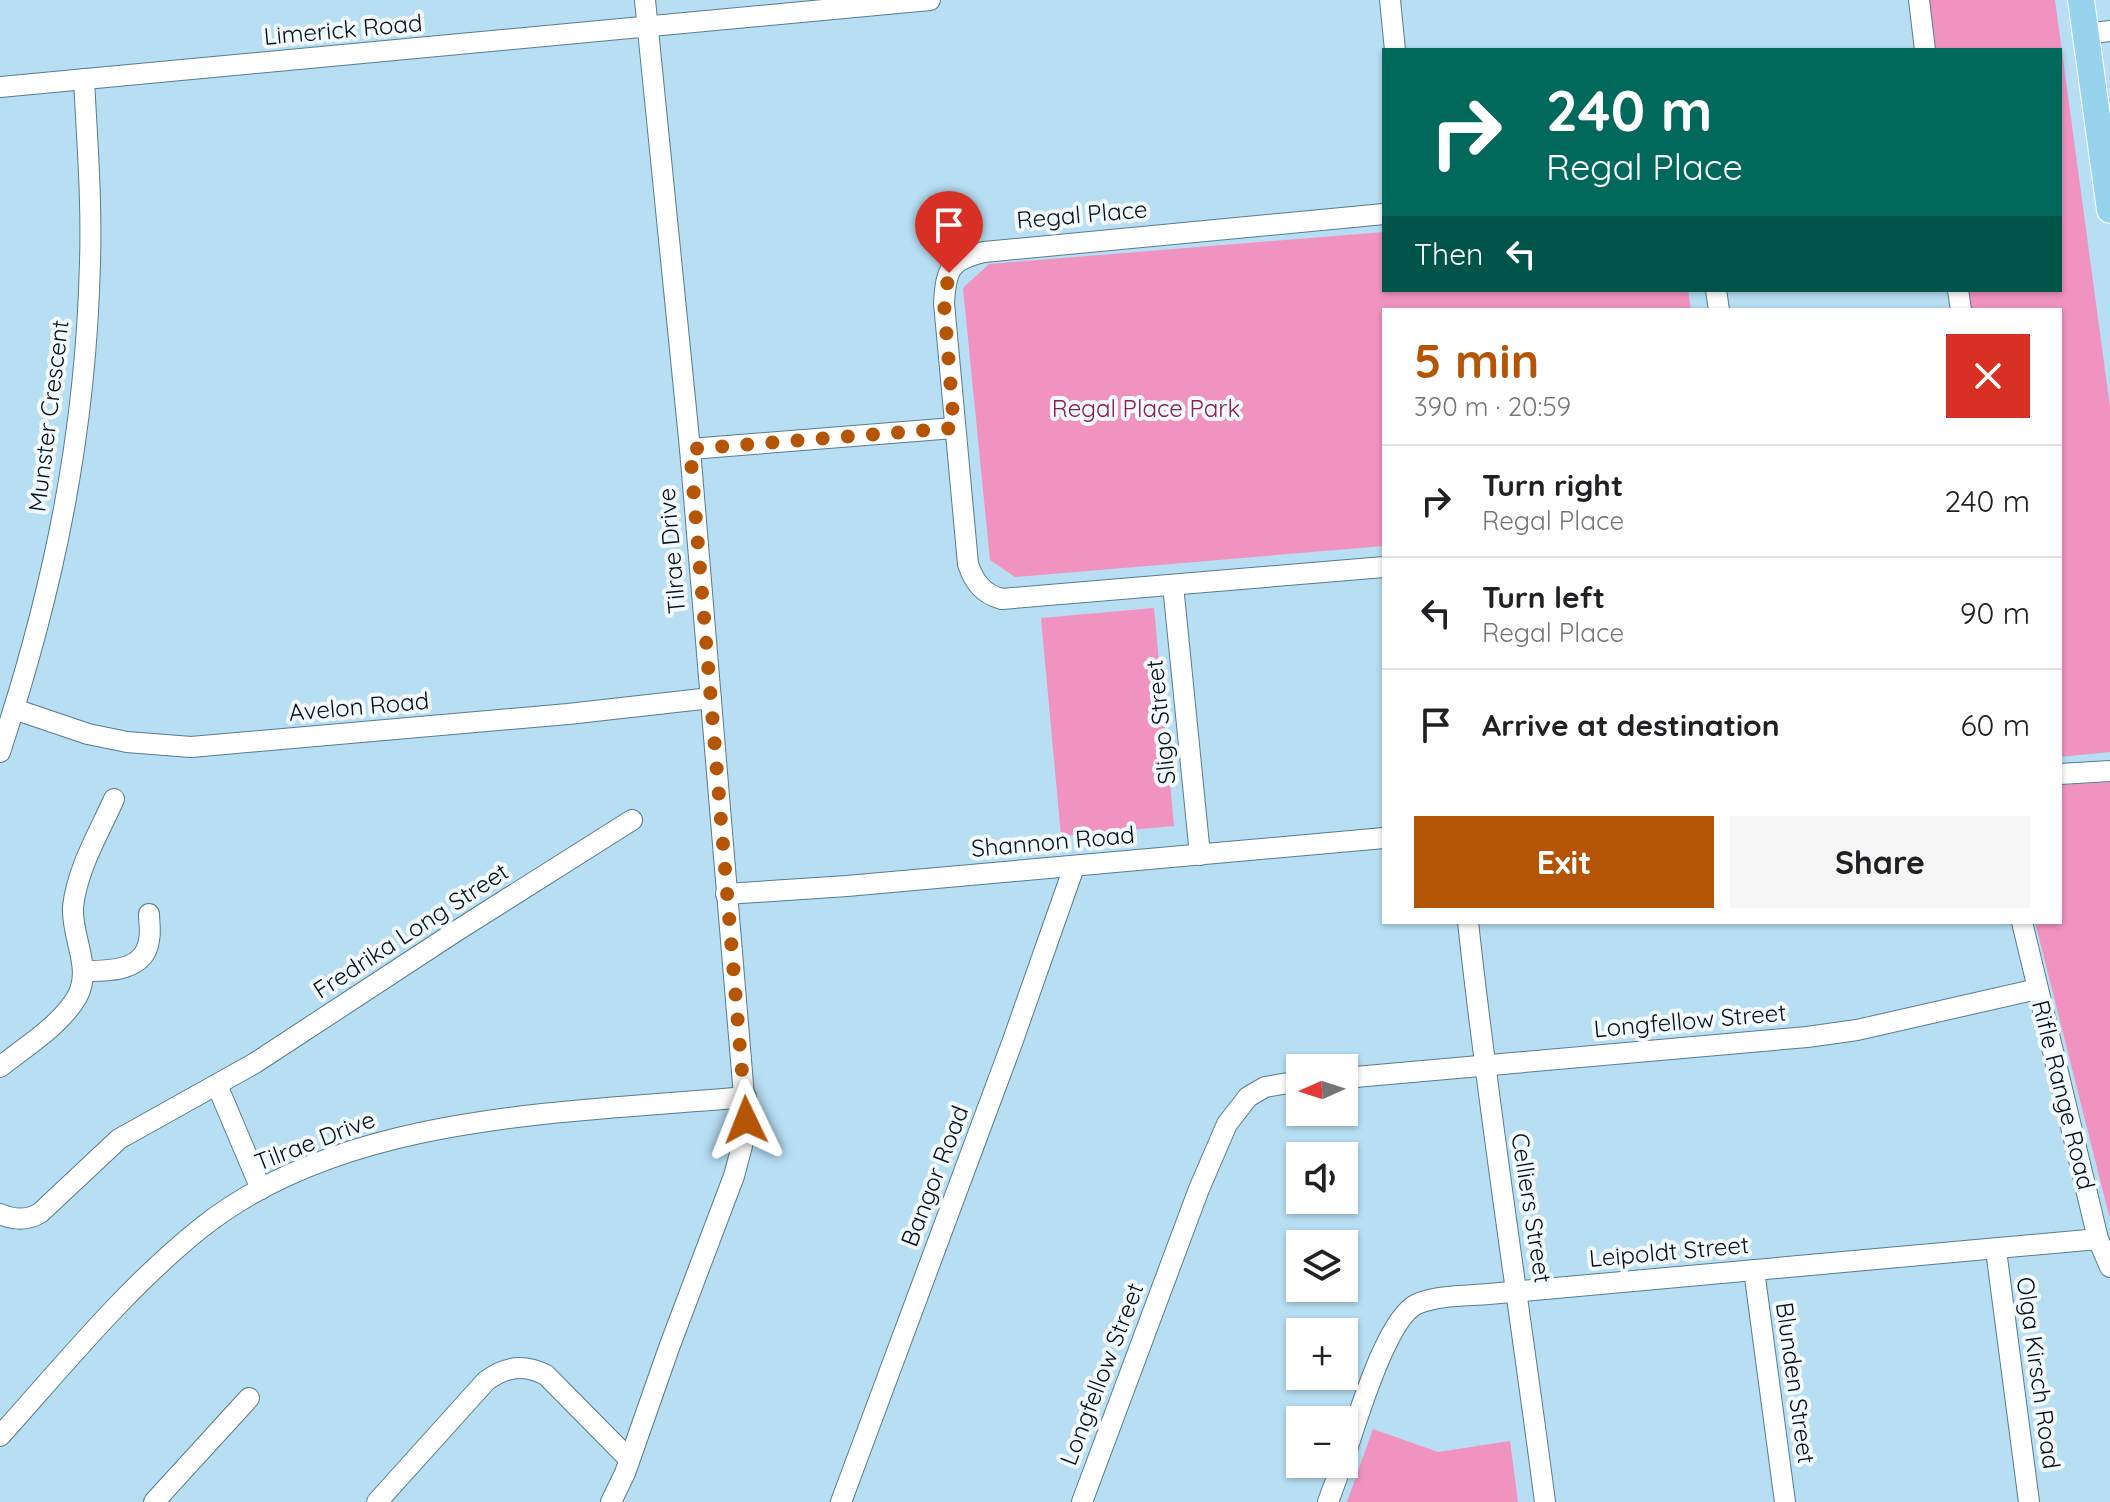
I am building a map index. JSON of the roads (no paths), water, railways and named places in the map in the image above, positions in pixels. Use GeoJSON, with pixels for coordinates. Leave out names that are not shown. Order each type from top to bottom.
{"type":"FeatureCollection","features":[{"type":"Feature","properties":{"kind":"main road"},"geometry":{"type":"LineString","coordinates":[[2081,0],[2098,32],[2110,210]]}},
{"type":"Feature","properties":{"kind":"street","name":"Tilrae Drive"},"geometry":{"type":"LineString","coordinates":[[611,1502],[620,1487],[734,1176],[742,1146],[746,1097],[726,894],[690,449],[645,0]]}},
{"type":"Feature","properties":{"kind":"street","name":"Limerick Road"},"geometry":{"type":"LineString","coordinates":[[0,87],[930,0]]}},
{"type":"Feature","properties":{"kind":"street"},"geometry":{"type":"LineString","coordinates":[[1390,0],[1395,48]]}},
{"type":"Feature","properties":{"kind":"street"},"geometry":{"type":"LineString","coordinates":[[1919,0],[1925,48]]}},
{"type":"Feature","properties":{"kind":"street","name":"Munster Crescent"},"geometry":{"type":"LineString","coordinates":[[0,752],[49,588],[74,460],[91,260],[84,79]]}},
{"type":"Feature","properties":{"kind":"street","name":"Regal Place"},"geometry":{"type":"LineString","coordinates":[[1382,214],[1006,248],[962,257],[954,263],[949,273],[944,303],[968,564],[974,580],[992,596],[1002,599],[1382,567]]}},
{"type":"Feature","properties":{"kind":"street"},"geometry":{"type":"LineString","coordinates":[[690,449],[954,428]]}},
{"type":"Feature","properties":{"kind":"street","name":"Sligo Street"},"geometry":{"type":"LineString","coordinates":[[1173,585],[1200,855]]}},
{"type":"Feature","properties":{"kind":"street","name":"Avelon Road"},"geometry":{"type":"LineString","coordinates":[[14,709],[88,734],[127,742],[191,747],[568,714],[711,698]]}},
{"type":"Feature","properties":{"kind":"street"},"geometry":{"type":"LineString","coordinates":[[2062,774],[2110,771]]}},
{"type":"Feature","properties":{"kind":"street"},"geometry":{"type":"LineString","coordinates":[[0,1067],[67,1010],[81,988],[84,971],[74,924],[75,898],[86,859],[114,799]]}},
{"type":"Feature","properties":{"kind":"street","name":"Fredrika Long Street"},"geometry":{"type":"LineString","coordinates":[[0,1214],[15,1219],[34,1217],[54,1202],[119,1139],[217,1085],[632,820]]}},
{"type":"Feature","properties":{"kind":"street","name":"Shannon Road"},"geometry":{"type":"LineString","coordinates":[[726,894],[1074,867],[1382,838]]}},
{"type":"Feature","properties":{"kind":"street","name":"Bangor Road"},"geometry":{"type":"LineString","coordinates":[[841,1502],[1012,1043],[1074,867]]}},
{"type":"Feature","properties":{"kind":"street"},"geometry":{"type":"LineString","coordinates":[[84,971],[113,971],[133,963],[142,955],[149,940],[149,914]]}},
{"type":"Feature","properties":{"kind":"street","name":"Celliers Street"},"geometry":{"type":"LineString","coordinates":[[1468,924],[1484,1066],[1545,1502]]}},
{"type":"Feature","properties":{"kind":"street","name":"Rifle Range Road"},"geometry":{"type":"LineString","coordinates":[[2022,924],[2098,1239],[2110,1267]]}},
{"type":"Feature","properties":{"kind":"street","name":"Longfellow Street"},"geometry":{"type":"LineString","coordinates":[[1358,1077],[1807,1037],[1857,1030],[2037,989]]}},
{"type":"Feature","properties":{"kind":"street","name":"Longfellow Street"},"geometry":{"type":"LineString","coordinates":[[1082,1502],[1199,1189],[1227,1124],[1248,1097],[1265,1087],[1286,1083]]}},
{"type":"Feature","properties":{"kind":"street"},"geometry":{"type":"LineString","coordinates":[[217,1085],[261,1189]]}},
{"type":"Feature","properties":{"kind":"street","name":"Tilrae Drive"},"geometry":{"type":"LineString","coordinates":[[0,1436],[166,1258],[203,1226],[261,1189],[342,1154],[434,1129],[746,1097]]}},
{"type":"Feature","properties":{"kind":"street","name":"Leipoldt Street"},"geometry":{"type":"LineString","coordinates":[[1358,1421],[1390,1336],[1406,1310],[1433,1299],[2098,1239]]}},
{"type":"Feature","properties":{"kind":"street","name":"Olga Kirsch Road"},"geometry":{"type":"LineString","coordinates":[[1996,1250],[2029,1502]]}},
{"type":"Feature","properties":{"kind":"street","name":"Blunden Street"},"geometry":{"type":"LineString","coordinates":[[1754,1270],[1785,1502]]}},
{"type":"Feature","properties":{"kind":"street"},"geometry":{"type":"LineString","coordinates":[[377,1502],[486,1381],[515,1367],[535,1369],[546,1375],[629,1459]]}},
{"type":"Feature","properties":{"kind":"street"},"geometry":{"type":"LineString","coordinates":[[154,1502],[249,1398]]}},
{"type":"Feature","properties":{"kind":"street"},"geometry":{"type":"LineString","coordinates":[[1328,1502],[1337,1478]]}},
{"type":"Feature","properties":{"kind":"park label","name":"Regal Place Park"},"geometry":{"type":"Point","coordinates":[1146,409]}}]}
